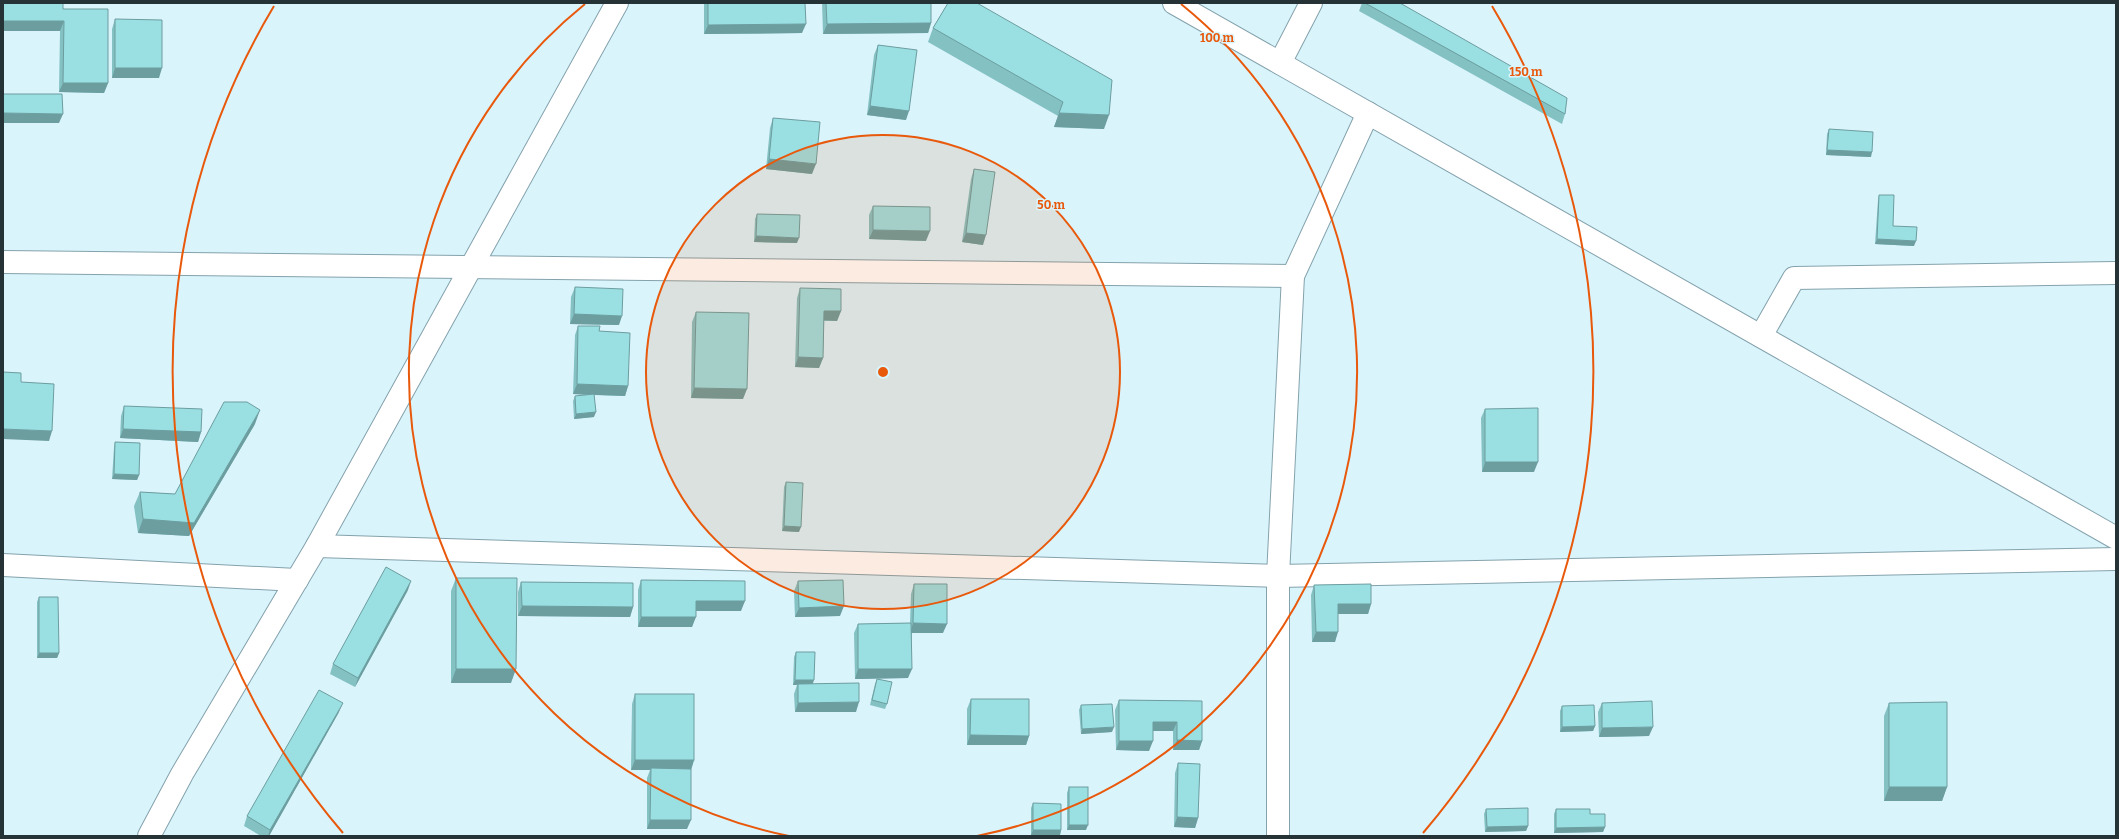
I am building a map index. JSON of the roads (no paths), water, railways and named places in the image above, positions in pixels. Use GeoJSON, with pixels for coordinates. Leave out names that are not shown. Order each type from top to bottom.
{"type":"FeatureCollection","features":[{"type":"Feature","properties":{"kind":"street"},"geometry":{"type":"LineString","coordinates":[[149,836],[182,774],[317,546],[617,3]]}},
{"type":"Feature","properties":{"kind":"street"},"geometry":{"type":"LineString","coordinates":[[1174,3],[2116,538]]}},
{"type":"Feature","properties":{"kind":"street"},"geometry":{"type":"LineString","coordinates":[[1280,63],[1311,3]]}},
{"type":"Feature","properties":{"kind":"street"},"geometry":{"type":"LineString","coordinates":[[1278,836],[1278,576],[1293,276],[1368,113]]}},
{"type":"Feature","properties":{"kind":"street"},"geometry":{"type":"LineString","coordinates":[[3,262],[1293,276]]}},
{"type":"Feature","properties":{"kind":"street"},"geometry":{"type":"LineString","coordinates":[[1762,336],[1794,278],[2116,273]]}},
{"type":"Feature","properties":{"kind":"street"},"geometry":{"type":"LineString","coordinates":[[317,546],[1278,576],[2116,559]]}},
{"type":"Feature","properties":{"kind":"street"},"geometry":{"type":"LineString","coordinates":[[3,565],[297,580]]}}]}
